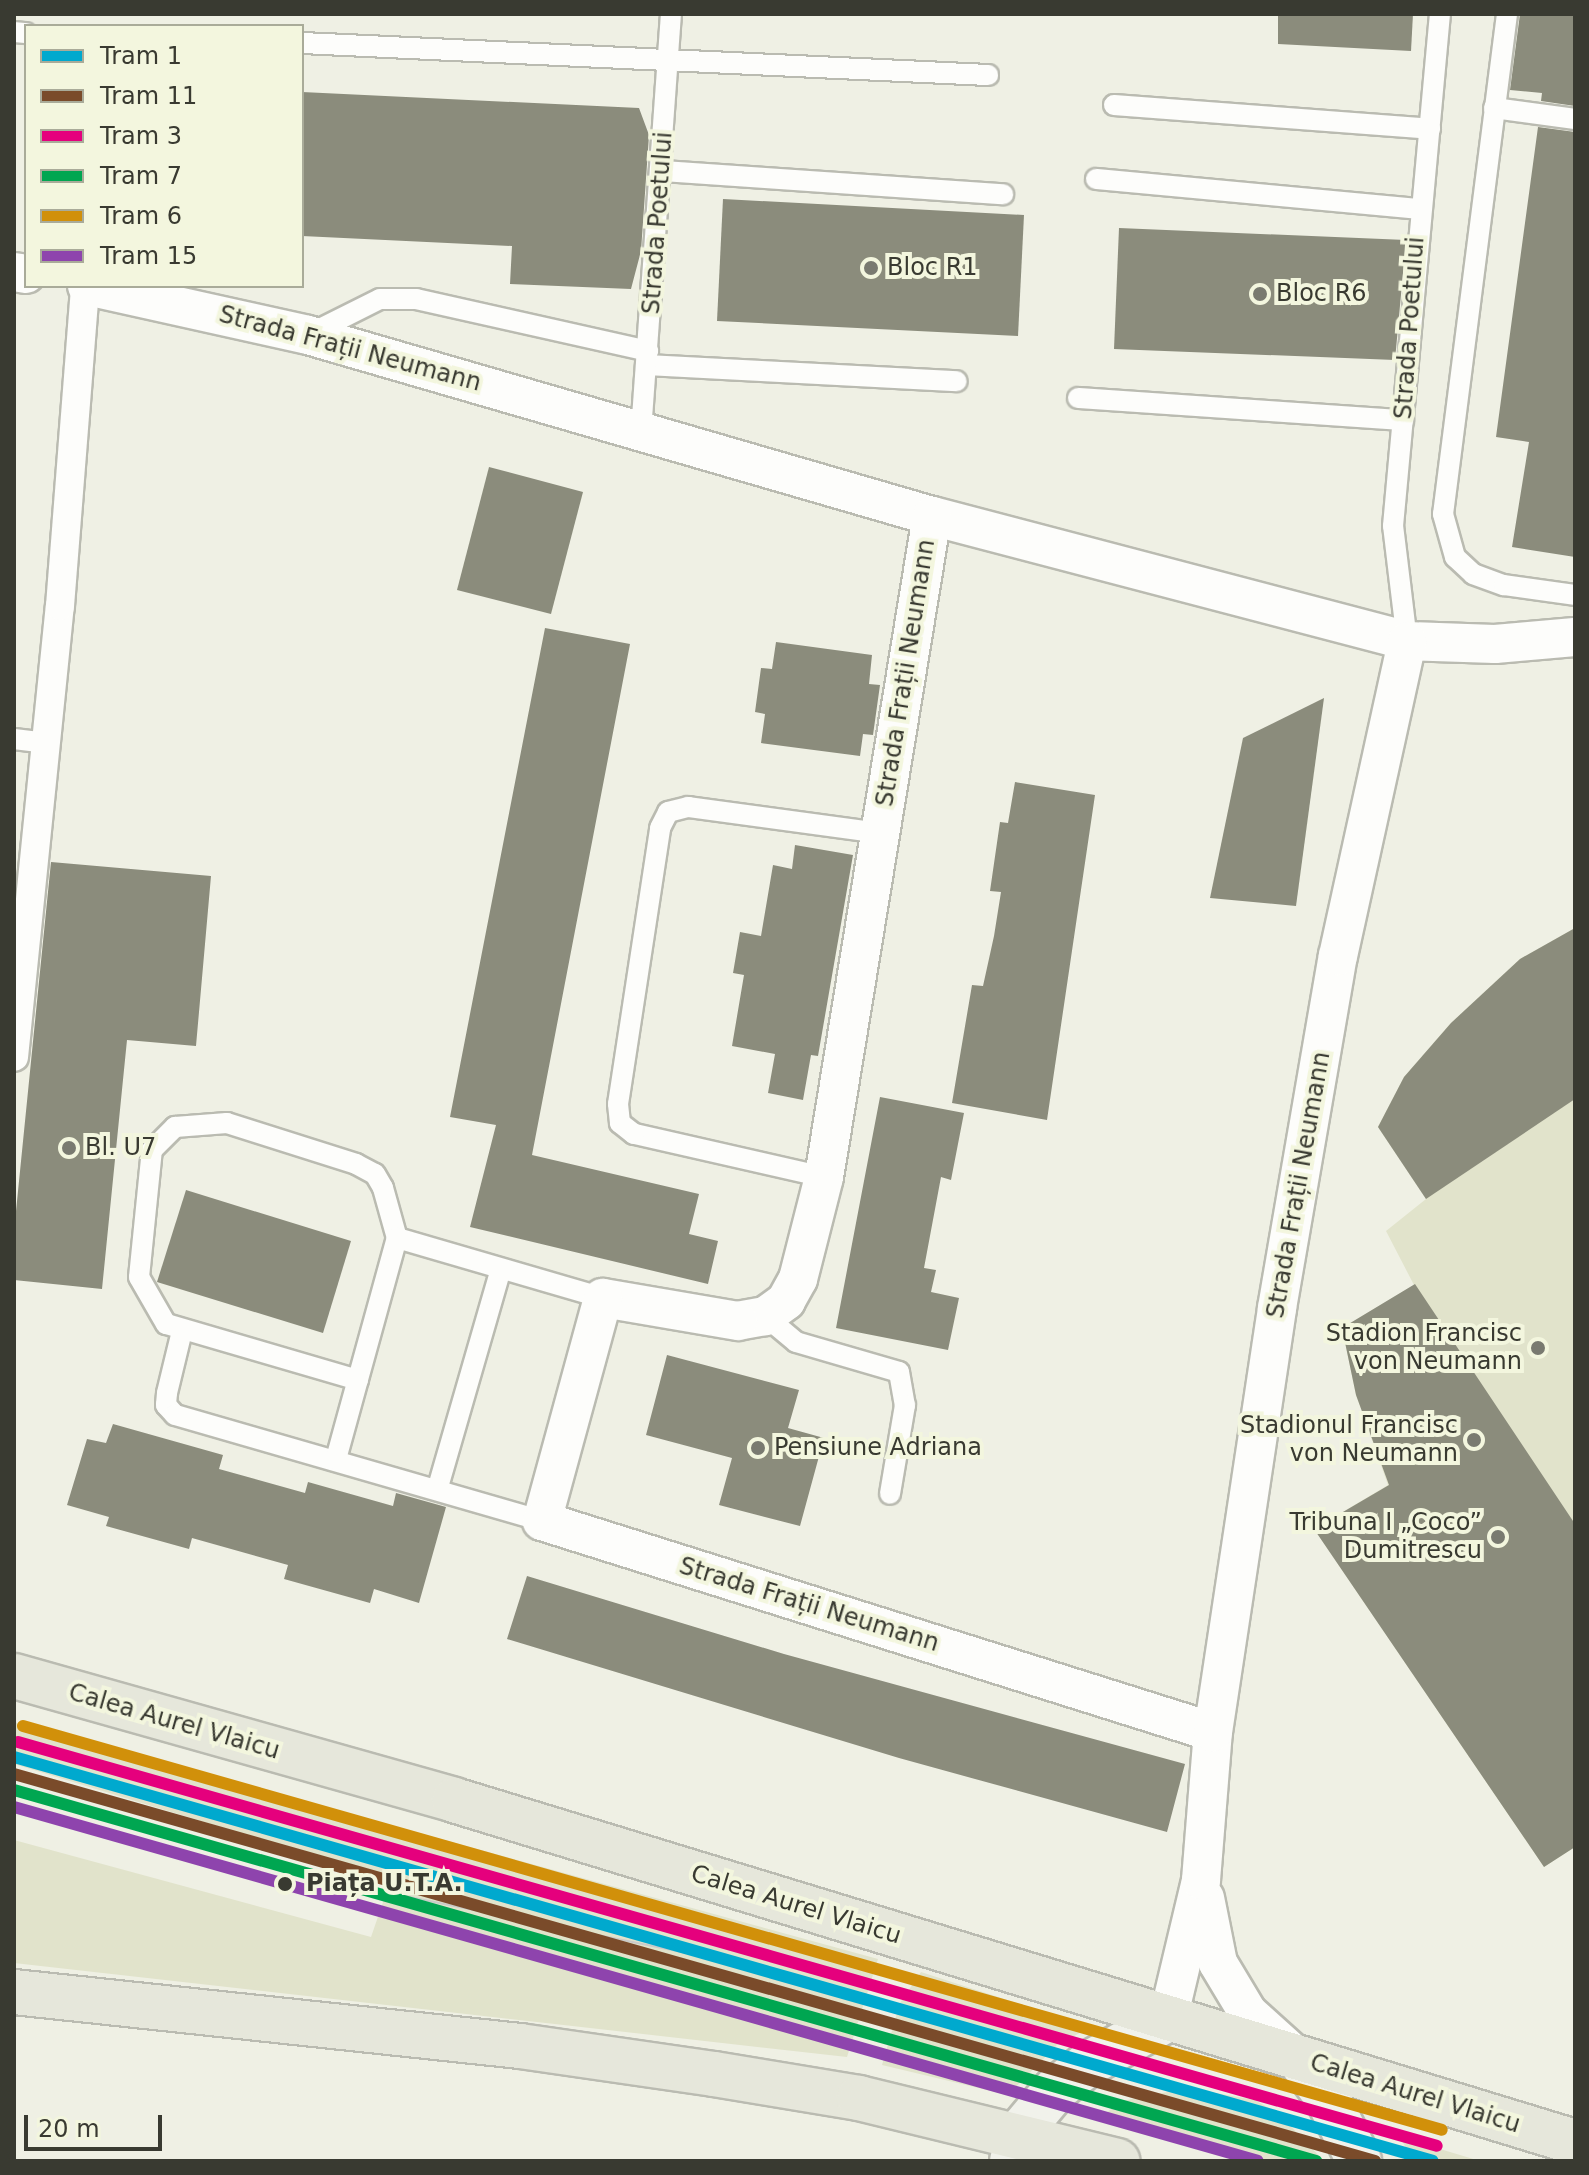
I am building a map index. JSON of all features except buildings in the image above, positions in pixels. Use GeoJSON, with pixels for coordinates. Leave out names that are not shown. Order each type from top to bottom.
{"type":"FeatureCollection","features":[{"type":"Feature","properties":{"kind":"main road","name":"Calea Aurel Vlaicu"},"geometry":{"type":"LineString","coordinates":[[14,1676],[454,1800],[1575,2142]]}},
{"type":"Feature","properties":{"kind":"main road"},"geometry":{"type":"LineString","coordinates":[[14,1992],[535,2048],[859,2098],[1015,2147],[1117,2161]]}},
{"type":"Feature","properties":{"kind":"main road"},"geometry":{"type":"LineString","coordinates":[[1015,2147],[1035,2109],[1073,2075],[1168,2019]]}},
{"type":"Feature","properties":{"kind":"main road"},"geometry":{"type":"LineString","coordinates":[[1300,2060],[1327,2097],[1359,2161]]}},
{"type":"Feature","properties":{"kind":"street"},"geometry":{"type":"LineString","coordinates":[[14,1057],[47,743],[86,288]]}},
{"type":"Feature","properties":{"kind":"street","name":"Strada Frații Neumann"},"geometry":{"type":"LineString","coordinates":[[106,288],[185,296],[308,335],[932,516],[1407,641],[1495,644],[1575,637]]}},
{"type":"Feature","properties":{"kind":"street","name":"Strada Frații Neumann"},"geometry":{"type":"LineString","coordinates":[[765,1316],[786,1301],[798,1279],[824,1177],[932,516]]}},
{"type":"Feature","properties":{"kind":"street","name":"Strada Frații Neumann"},"geometry":{"type":"LineString","coordinates":[[1168,2019],[1201,1880],[1213,1732],[1277,1308],[1338,956],[1407,641]]}},
{"type":"Feature","properties":{"kind":"street"},"geometry":{"type":"LineString","coordinates":[[542,1521],[603,1298],[701,1318],[738,1321],[765,1316]]}},
{"type":"Feature","properties":{"kind":"street","name":"Strada Frații Neumann"},"geometry":{"type":"LineString","coordinates":[[542,1521],[1213,1732]]}},
{"type":"Feature","properties":{"kind":"street","name":"Strada Frații Neumann"},"geometry":{"type":"LineString","coordinates":[[1201,1880],[1218,1963],[1248,2013],[1300,2060]]}},
{"type":"Feature","properties":{"kind":"lane","name":"Strada Poetului"},"geometry":{"type":"LineString","coordinates":[[641,432],[671,14]]}},
{"type":"Feature","properties":{"kind":"lane","name":"Strada Poetului"},"geometry":{"type":"LineString","coordinates":[[1407,641],[1393,526],[1419,209],[1440,14]]}},
{"type":"Feature","properties":{"kind":"lane"},"geometry":{"type":"LineString","coordinates":[[1507,14],[1443,514],[1446,537],[1455,557],[1473,574],[1504,585],[1575,595]]}},
{"type":"Feature","properties":{"kind":"lane"},"geometry":{"type":"LineString","coordinates":[[304,43],[668,57],[988,75]]}},
{"type":"Feature","properties":{"kind":"lane"},"geometry":{"type":"LineString","coordinates":[[1114,105],[1430,129]]}},
{"type":"Feature","properties":{"kind":"lane"},"geometry":{"type":"LineString","coordinates":[[1494,108],[1575,119]]}},
{"type":"Feature","properties":{"kind":"lane"},"geometry":{"type":"LineString","coordinates":[[662,171],[1003,194]]}},
{"type":"Feature","properties":{"kind":"lane"},"geometry":{"type":"LineString","coordinates":[[1096,179],[1419,209]]}},
{"type":"Feature","properties":{"kind":"lane"},"geometry":{"type":"LineString","coordinates":[[308,335],[380,299],[416,299],[648,358],[957,381]]}},
{"type":"Feature","properties":{"kind":"lane"},"geometry":{"type":"LineString","coordinates":[[1078,398],[1403,420]]}},
{"type":"Feature","properties":{"kind":"lane"},"geometry":{"type":"LineString","coordinates":[[14,739],[47,743]]}},
{"type":"Feature","properties":{"kind":"lane"},"geometry":{"type":"LineString","coordinates":[[824,1177],[634,1134],[620,1123],[618,1104],[660,828],[668,812],[688,807],[880,833]]}},
{"type":"Feature","properties":{"kind":"lane"},"geometry":{"type":"LineString","coordinates":[[336,1459],[358,1380],[397,1238],[383,1188],[375,1174],[356,1164],[227,1123],[175,1127],[152,1150],[139,1277],[166,1324],[358,1380]]}},
{"type":"Feature","properties":{"kind":"lane"},"geometry":{"type":"LineString","coordinates":[[397,1238],[500,1272],[603,1298]]}},
{"type":"Feature","properties":{"kind":"lane"},"geometry":{"type":"LineString","coordinates":[[438,1487],[500,1272]]}},
{"type":"Feature","properties":{"kind":"lane"},"geometry":{"type":"LineString","coordinates":[[765,1316],[796,1342],[899,1372],[905,1405],[890,1494]]}},
{"type":"Feature","properties":{"kind":"lane","name":"Strada Frații Neumann"},"geometry":{"type":"LineString","coordinates":[[182,1331],[167,1393],[171,1412],[438,1487],[542,1521]]}},
{"type":"Feature","properties":{"kind":"green space","name":"Stadionul Francisc von Neumann"},"geometry":{"type":"Polygon","coordinates":[[[1575,928],[1575,1847],[1544,1867],[1314,1529],[1388,1485],[1356,1395],[1342,1328],[1414,1285],[1386,1231],[1426,1199],[1378,1127],[1404,1077],[1451,1023],[1520,959],[1575,928]]]}},
{"type":"Feature","properties":{"kind":"green space"},"geometry":{"type":"Polygon","coordinates":[[[14,1722],[878,1959],[847,2057],[14,1963],[14,1840],[371,1937],[391,1879],[14,1764],[14,1722]]]}},
{"type":"Feature","properties":{"kind":"green space"},"geometry":{"type":"Polygon","coordinates":[[[921,1972],[1091,2027],[1057,2045],[1008,2095],[882,2065],[900,2003],[921,1972]]]}},
{"type":"Feature","properties":{"kind":"green space"},"geometry":{"type":"Polygon","coordinates":[[[1187,2088],[1255,2100],[1279,2114],[1324,2161],[1250,2161],[1098,2119],[1122,2101],[1187,2088]]]}},
{"type":"Feature","properties":{"kind":"green space"},"geometry":{"type":"Polygon","coordinates":[[[1400,2137],[1480,2161],[1413,2161],[1400,2137]]]}},
{"type":"Feature","properties":{"kind":"tram line","name":"6"},"geometry":{"type":"LineString","coordinates":[[23,1726],[1442,2130]]}},
{"type":"Feature","properties":{"kind":"tram line","name":"3"},"geometry":{"type":"LineString","coordinates":[[18,1742],[1437,2146]]}},
{"type":"Feature","properties":{"kind":"tram line","name":"1"},"geometry":{"type":"LineString","coordinates":[[14,1757],[1433,2161]]}},
{"type":"Feature","properties":{"kind":"tram line","name":"11"},"geometry":{"type":"LineString","coordinates":[[14,1774],[1375,2161]]}},
{"type":"Feature","properties":{"kind":"tram line"},"geometry":{"type":"LineString","coordinates":[[14,1787],[335,1882],[711,1958]]}},
{"type":"Feature","properties":{"kind":"tram line","name":"7"},"geometry":{"type":"LineString","coordinates":[[14,1790],[1316,2161]]}},
{"type":"Feature","properties":{"kind":"tram line","name":"15"},"geometry":{"type":"LineString","coordinates":[[14,1807],[1258,2161]]}},
{"type":"Feature","properties":{"kind":"place","name":"Bloc R1"},"geometry":{"type":"Point","coordinates":[871,268]}},
{"type":"Feature","properties":{"kind":"place","name":"Bloc R6"},"geometry":{"type":"Point","coordinates":[1260,294]}},
{"type":"Feature","properties":{"kind":"place","name":"Bl. U7"},"geometry":{"type":"Point","coordinates":[69,1148]}},
{"type":"Feature","properties":{"kind":"place","name":"Stadion Francisc von Neumann"},"geometry":{"type":"Point","coordinates":[1538,1348]}},
{"type":"Feature","properties":{"kind":"place","name":"Stadionul Francisc von Neumann"},"geometry":{"type":"Point","coordinates":[1474,1440]}},
{"type":"Feature","properties":{"kind":"place","name":"Pensiune Adriana"},"geometry":{"type":"Point","coordinates":[758,1448]}},
{"type":"Feature","properties":{"kind":"place","name":"Tribuna I „Coco” Dumitrescu"},"geometry":{"type":"Point","coordinates":[1498,1537]}},
{"type":"Feature","properties":{"kind":"place","name":"Piața U.T.A."},"geometry":{"type":"Point","coordinates":[285,1884]}}]}
